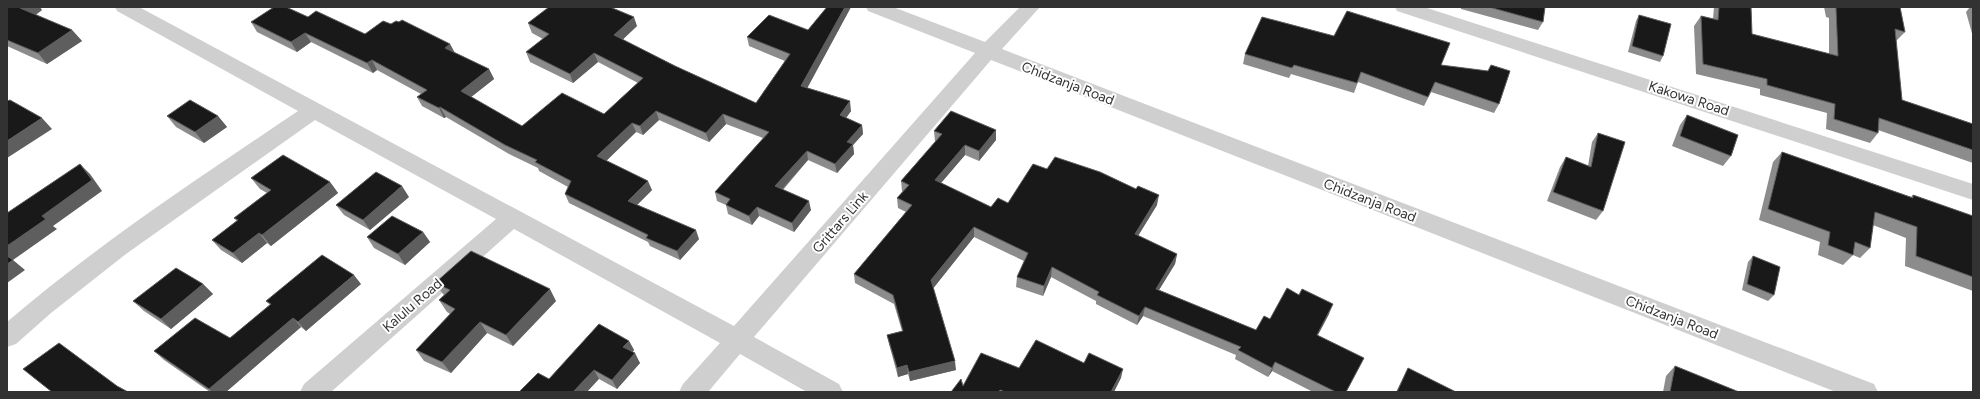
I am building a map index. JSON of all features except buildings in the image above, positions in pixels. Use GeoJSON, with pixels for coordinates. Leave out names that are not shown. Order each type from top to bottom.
{"type":"FeatureCollection","features":[{"type":"Feature","properties":{"kind":"street"},"geometry":{"type":"LineString","coordinates":[[124,7],[830,392]]}},
{"type":"Feature","properties":{"kind":"street","name":"Chidzanja Road"},"geometry":{"type":"LineString","coordinates":[[875,7],[987,52],[1865,392]]}},
{"type":"Feature","properties":{"kind":"street","name":"Grittars Link"},"geometry":{"type":"LineString","coordinates":[[692,392],[868,191],[987,52],[1031,7]]}},
{"type":"Feature","properties":{"kind":"street","name":"Kakowa Road"},"geometry":{"type":"LineString","coordinates":[[1404,7],[1973,192]]}},
{"type":"Feature","properties":{"kind":"street"},"geometry":{"type":"LineString","coordinates":[[7,337],[34,312],[148,224],[313,111]]}},
{"type":"Feature","properties":{"kind":"street","name":"Kalulu Road"},"geometry":{"type":"LineString","coordinates":[[313,392],[512,219]]}}]}
